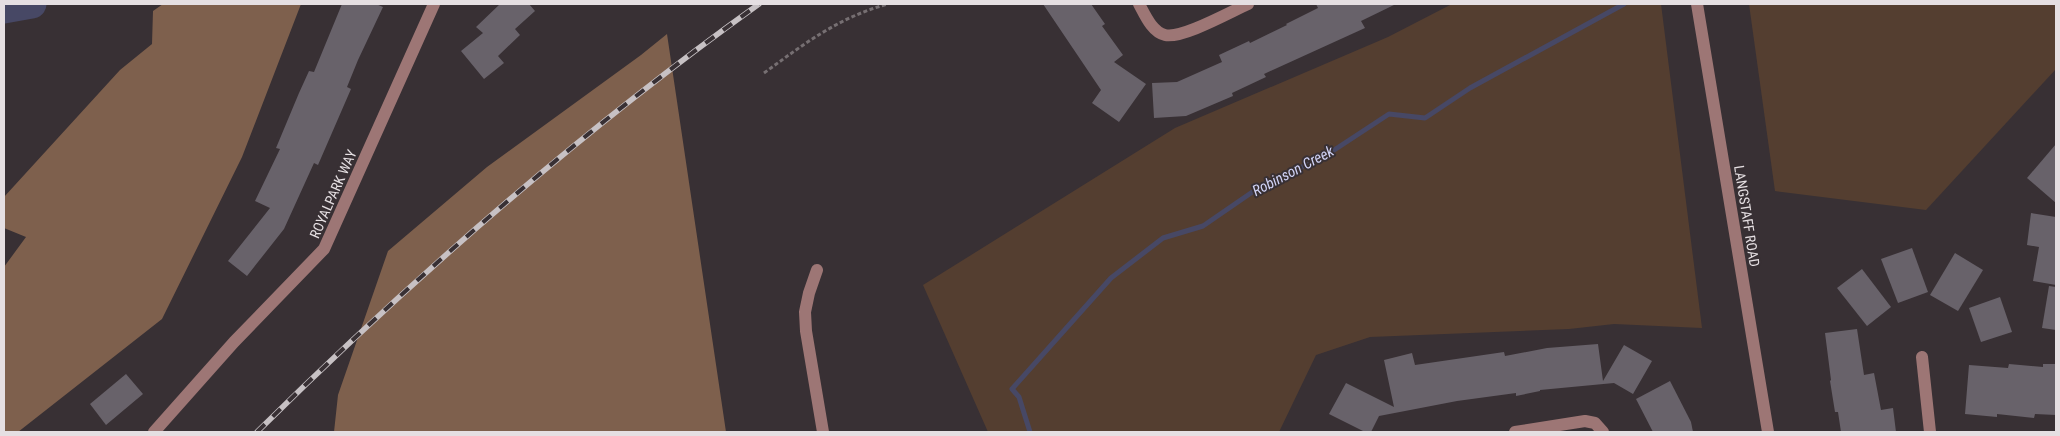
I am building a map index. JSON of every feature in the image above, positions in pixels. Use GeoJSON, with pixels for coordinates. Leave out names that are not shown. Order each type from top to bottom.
{"type":"FeatureCollection","features":[{"type":"Feature","properties":{"kind":"street","name":"ROYALPARK WAY"},"geometry":{"type":"LineString","coordinates":[[154,432],[234,342],[324,249],[434,4]]}},
{"type":"Feature","properties":{"kind":"street"},"geometry":{"type":"LineString","coordinates":[[1139,4],[1151,25],[1164,36],[1180,35],[1248,4]]}},
{"type":"Feature","properties":{"kind":"street","name":"LANGSTAFF ROAD"},"geometry":{"type":"LineString","coordinates":[[1697,4],[1768,432]]}},
{"type":"Feature","properties":{"kind":"street"},"geometry":{"type":"LineString","coordinates":[[817,270],[805,312],[806,331],[823,432]]}},
{"type":"Feature","properties":{"kind":"street"},"geometry":{"type":"LineString","coordinates":[[1922,357],[1930,432]]}},
{"type":"Feature","properties":{"kind":"street"},"geometry":{"type":"LineString","coordinates":[[1515,432],[1585,421],[1595,423],[1603,432]]}},
{"type":"Feature","properties":{"kind":"path"},"geometry":{"type":"LineString","coordinates":[[764,73],[830,26],[864,10],[888,4]]}},
{"type":"Feature","properties":{"kind":"shaded area"},"geometry":{"type":"Polygon","coordinates":[[[163,4],[301,4],[242,157],[162,319],[18,432],[4,432],[4,267],[26,237],[4,228],[4,197],[120,70],[152,44],[153,11],[163,4]]]}},
{"type":"Feature","properties":{"kind":"shaded area"},"geometry":{"type":"Polygon","coordinates":[[[1452,4],[1661,4],[1702,328],[1614,324],[1569,329],[1370,337],[1316,355],[1279,432],[988,432],[923,285],[1175,128],[1388,37],[1452,4]]]}},
{"type":"Feature","properties":{"kind":"shaded area"},"geometry":{"type":"Polygon","coordinates":[[[1749,4],[2056,4],[2056,69],[1926,210],[1775,191],[1749,4]]]}},
{"type":"Feature","properties":{"kind":"shaded area"},"geometry":{"type":"Polygon","coordinates":[[[667,34],[726,432],[334,432],[338,395],[388,251],[487,167],[667,34]]]}},
{"type":"Feature","properties":{"kind":"building"},"geometry":{"type":"Polygon","coordinates":[[[342,4],[376,4],[383,7],[358,60],[347,87],[351,89],[318,165],[314,163],[284,229],[247,276],[228,261],[270,208],[255,201],[280,149],[276,148],[299,93],[309,71],[314,72],[342,4]]]}},
{"type":"Feature","properties":{"kind":"building"},"geometry":{"type":"Polygon","coordinates":[[[500,4],[529,4],[535,11],[515,29],[520,35],[498,56],[504,63],[484,79],[461,51],[483,33],[476,27],[500,4]]]}},
{"type":"Feature","properties":{"kind":"building"},"geometry":{"type":"Polygon","coordinates":[[[1043,4],[1091,4],[1105,24],[1102,26],[1123,55],[1114,62],[1146,84],[1119,122],[1092,103],[1101,90],[1043,4]]]}},
{"type":"Feature","properties":{"kind":"building"},"geometry":{"type":"Polygon","coordinates":[[[1316,4],[1396,4],[1361,21],[1365,28],[1264,74],[1266,77],[1232,93],[1233,96],[1186,116],[1154,118],[1152,83],[1177,82],[1222,62],[1219,55],[1249,41],[1250,43],[1287,25],[1318,8],[1316,4]]]}},
{"type":"Feature","properties":{"kind":"building"},"geometry":{"type":"Polygon","coordinates":[[[2056,144],[2056,203],[2027,178],[2056,144]]]}},
{"type":"Feature","properties":{"kind":"building"},"geometry":{"type":"Polygon","coordinates":[[[2031,213],[2056,217],[2056,285],[2033,281],[2039,247],[2027,245],[2031,213]]]}},
{"type":"Feature","properties":{"kind":"building"},"geometry":{"type":"Polygon","coordinates":[[[1912,248],[1928,292],[1898,303],[1881,259],[1912,248]]]}},
{"type":"Feature","properties":{"kind":"building"},"geometry":{"type":"Polygon","coordinates":[[[1955,253],[1983,270],[1958,311],[1930,295],[1955,253]]]}},
{"type":"Feature","properties":{"kind":"building"},"geometry":{"type":"Polygon","coordinates":[[[1862,269],[1891,307],[1867,326],[1837,288],[1862,269]]]}},
{"type":"Feature","properties":{"kind":"building"},"geometry":{"type":"Polygon","coordinates":[[[2049,286],[2056,287],[2056,330],[2042,328],[2049,286]]]}},
{"type":"Feature","properties":{"kind":"building"},"geometry":{"type":"Polygon","coordinates":[[[2000,297],[2012,332],[1981,342],[1969,308],[2000,297]]]}},
{"type":"Feature","properties":{"kind":"building"},"geometry":{"type":"Polygon","coordinates":[[[1857,329],[1864,375],[1874,373],[1881,410],[1893,408],[1896,432],[1841,432],[1838,412],[1835,412],[1825,333],[1857,329]]]}},
{"type":"Feature","properties":{"kind":"building"},"geometry":{"type":"Polygon","coordinates":[[[1598,344],[1603,381],[1624,345],[1652,361],[1633,394],[1614,383],[1540,390],[1516,396],[1516,393],[1457,401],[1379,416],[1371,432],[1365,432],[1329,414],[1346,383],[1394,407],[1384,360],[1412,353],[1415,365],[1504,352],[1505,356],[1547,348],[1598,344]]]}},
{"type":"Feature","properties":{"kind":"building"},"geometry":{"type":"Polygon","coordinates":[[[2009,364],[2043,367],[2043,364],[2056,364],[2056,415],[2035,414],[2034,418],[1997,414],[1997,417],[1965,414],[1969,365],[2008,368],[2009,364]]]}},
{"type":"Feature","properties":{"kind":"building"},"geometry":{"type":"Polygon","coordinates":[[[126,374],[143,394],[106,425],[90,404],[126,374]]]}},
{"type":"Feature","properties":{"kind":"building"},"geometry":{"type":"Polygon","coordinates":[[[1670,381],[1691,422],[1693,432],[1653,432],[1636,399],[1670,381]]]}},
{"type":"Feature","properties":{"kind":"waterway"},"geometry":{"type":"LineString","coordinates":[[4,9],[32,4]]}},
{"type":"Feature","properties":{"kind":"waterway","name":"Robinson Creek"},"geometry":{"type":"LineString","coordinates":[[1030,432],[1019,397],[1012,389],[1111,278],[1163,238],[1203,226],[1264,184],[1322,158],[1389,114],[1425,118],[1470,88],[1624,4]]}},
{"type":"Feature","properties":{"kind":"railway"},"geometry":{"type":"LineString","coordinates":[[257,432],[376,318],[500,208],[627,103],[759,4]]}}]}
